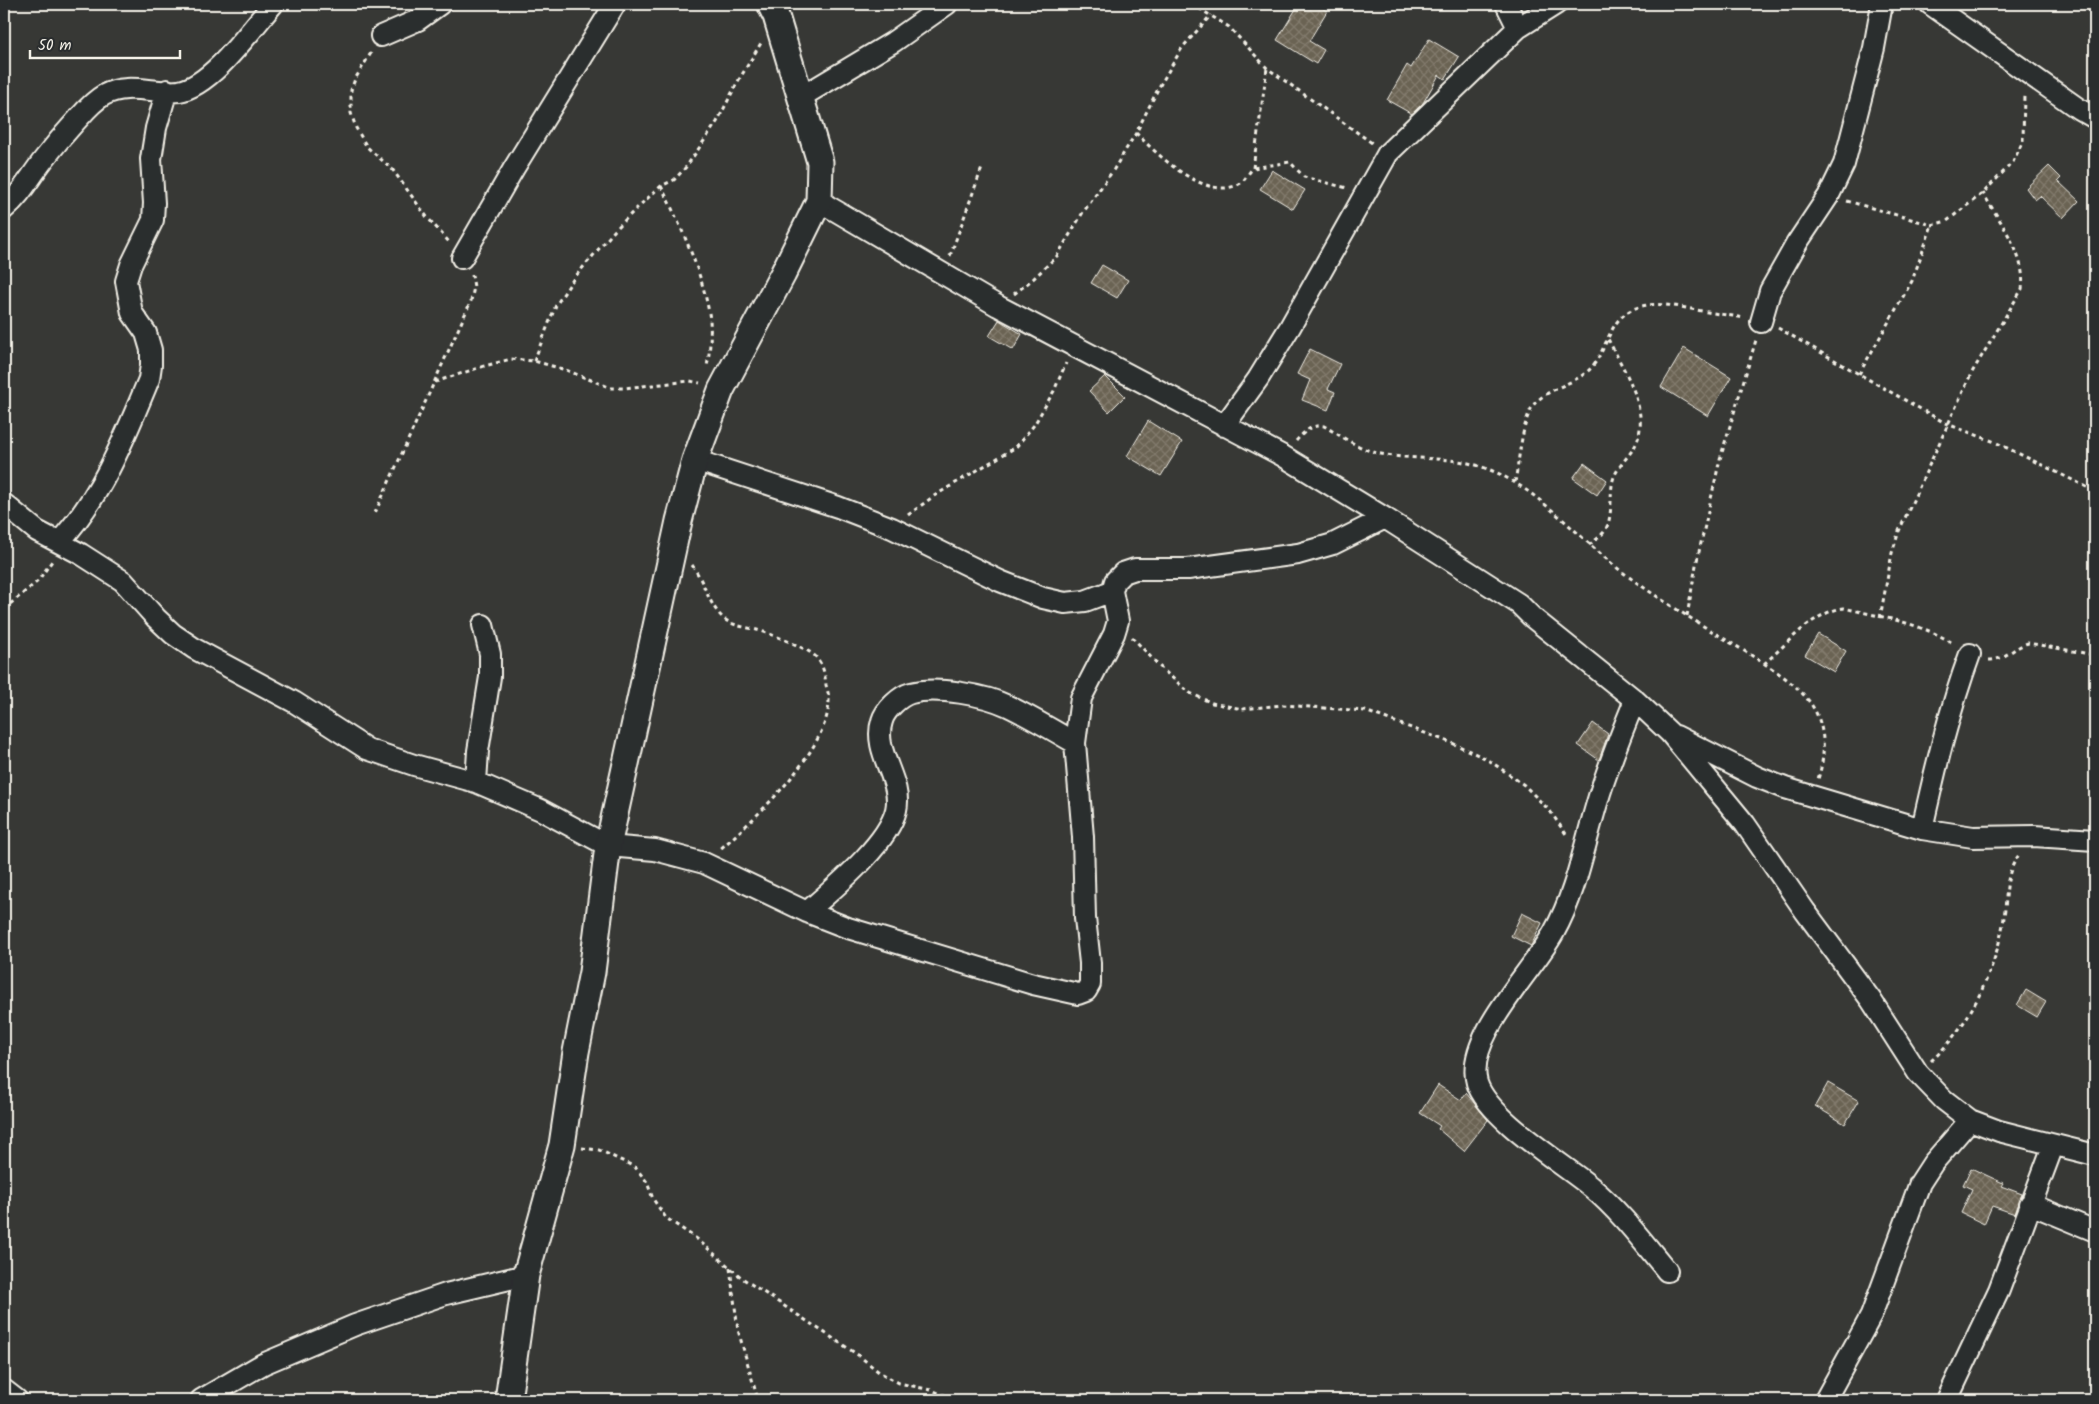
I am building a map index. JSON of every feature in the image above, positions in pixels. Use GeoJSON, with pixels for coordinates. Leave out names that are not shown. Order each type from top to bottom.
{"type":"FeatureCollection","features":[{"type":"Feature","properties":{"kind":"street"},"geometry":{"type":"LineString","coordinates":[[4,209],[21,193],[43,160],[70,128],[86,110],[104,95],[126,89],[180,91],[198,82],[214,71],[235,50],[273,4]]}},
{"type":"Feature","properties":{"kind":"street"},"geometry":{"type":"LineString","coordinates":[[382,36],[418,20],[440,4]]}},
{"type":"Feature","properties":{"kind":"street"},"geometry":{"type":"LineString","coordinates":[[462,258],[514,168],[615,4]]}},
{"type":"Feature","properties":{"kind":"street"},"geometry":{"type":"LineString","coordinates":[[801,97],[893,42],[947,4]]}},
{"type":"Feature","properties":{"kind":"street"},"geometry":{"type":"LineString","coordinates":[[1506,4],[1518,28]]}},
{"type":"Feature","properties":{"kind":"street"},"geometry":{"type":"LineString","coordinates":[[1224,426],[1258,379],[1290,327],[1388,153],[1518,28],[1556,4]]}},
{"type":"Feature","properties":{"kind":"street"},"geometry":{"type":"LineString","coordinates":[[1761,322],[1770,291],[1797,244],[1829,195],[1844,164],[1874,48],[1882,4]]}},
{"type":"Feature","properties":{"kind":"street"},"geometry":{"type":"LineString","coordinates":[[1930,4],[2079,109],[2095,118]]}},
{"type":"Feature","properties":{"kind":"street"},"geometry":{"type":"LineString","coordinates":[[508,1400],[526,1275],[562,1145],[576,1052],[592,972],[608,846],[672,554],[713,387],[783,274],[819,201],[820,162],[777,8]]}},
{"type":"Feature","properties":{"kind":"street"},"geometry":{"type":"LineString","coordinates":[[55,540],[74,526],[98,491],[148,379],[151,365],[151,350],[146,333],[132,313],[126,281],[131,265],[152,220],[154,202],[151,159],[156,128],[167,90]]}},
{"type":"Feature","properties":{"kind":"street"},"geometry":{"type":"LineString","coordinates":[[819,201],[998,306],[1283,456],[1385,518],[1519,604],[1533,618],[1635,700],[1670,733],[1745,824],[1805,911],[1871,1000],[1918,1072],[1944,1100],[1970,1120],[1999,1132],[2053,1146],[2093,1151]]}},
{"type":"Feature","properties":{"kind":"street"},"geometry":{"type":"LineString","coordinates":[[695,460],[838,507],[892,528],[1000,580],[1043,598],[1065,603],[1085,600],[1112,591]]}},
{"type":"Feature","properties":{"kind":"street"},"geometry":{"type":"LineString","coordinates":[[4,504],[18,517],[123,581],[162,623],[195,649],[294,702],[367,749],[414,765],[476,782],[541,810],[608,846],[655,850],[704,863],[807,912],[848,928],[1033,984],[1078,994],[1086,991],[1090,984],[1090,963],[1085,918],[1083,837],[1075,743],[1081,698],[1114,634],[1118,621],[1112,591],[1115,581],[1123,573],[1135,569],[1188,570],[1298,554],[1333,544],[1385,518]]}},
{"type":"Feature","properties":{"kind":"street"},"geometry":{"type":"LineString","coordinates":[[476,782],[478,752],[490,677],[490,654],[483,625]]}},
{"type":"Feature","properties":{"kind":"street"},"geometry":{"type":"LineString","coordinates":[[1922,829],[1933,778],[1955,696],[1970,654]]}},
{"type":"Feature","properties":{"kind":"street"},"geometry":{"type":"LineString","coordinates":[[807,912],[843,880],[890,826],[896,809],[897,794],[880,741],[882,721],[893,704],[910,693],[938,691],[971,694],[1007,705],[1075,743]]}},
{"type":"Feature","properties":{"kind":"street"},"geometry":{"type":"LineString","coordinates":[[1635,700],[1598,798],[1569,899],[1554,932],[1499,1012],[1481,1042],[1475,1063],[1478,1084],[1491,1107],[1554,1160],[1591,1187],[1629,1225],[1667,1272]]}},
{"type":"Feature","properties":{"kind":"street"},"geometry":{"type":"LineString","coordinates":[[1670,733],[1757,777],[1813,797],[1922,829],[1973,837],[2034,836],[2095,840]]}},
{"type":"Feature","properties":{"kind":"street"},"geometry":{"type":"LineString","coordinates":[[1825,1400],[1871,1316],[1920,1183],[1933,1163],[1970,1120]]}},
{"type":"Feature","properties":{"kind":"street"},"geometry":{"type":"LineString","coordinates":[[1947,1400],[1999,1290],[2053,1146]]}},
{"type":"Feature","properties":{"kind":"street"},"geometry":{"type":"LineString","coordinates":[[2030,1204],[2095,1230]]}},
{"type":"Feature","properties":{"kind":"street"},"geometry":{"type":"LineString","coordinates":[[201,1400],[263,1364],[355,1325],[446,1294],[526,1275]]}},
{"type":"Feature","properties":{"kind":"street"},"geometry":{"type":"LineString","coordinates":[[4,1390],[17,1400]]}},
{"type":"Feature","properties":{"kind":"path"},"geometry":{"type":"LineString","coordinates":[[375,513],[471,301],[474,287],[472,275],[462,258],[427,217],[392,169],[367,147],[350,113],[351,90],[354,79],[388,25],[389,12],[385,4]]}},
{"type":"Feature","properties":{"kind":"path"},"geometry":{"type":"LineString","coordinates":[[1192,4],[1229,27],[1267,68],[1388,153]]}},
{"type":"Feature","properties":{"kind":"path"},"geometry":{"type":"LineString","coordinates":[[534,361],[556,305],[574,278],[615,230],[661,186],[674,180],[700,148],[717,122],[777,8]]}},
{"type":"Feature","properties":{"kind":"path"},"geometry":{"type":"LineString","coordinates":[[998,306],[1033,279],[1057,256],[1082,214],[1114,169],[1136,133],[1158,87],[1182,48],[1211,15]]}},
{"type":"Feature","properties":{"kind":"path"},"geometry":{"type":"LineString","coordinates":[[1136,133],[1161,157],[1184,174],[1208,185],[1223,188],[1241,183],[1253,168],[1267,68]]}},
{"type":"Feature","properties":{"kind":"path"},"geometry":{"type":"LineString","coordinates":[[1829,195],[1932,225],[1947,221],[1983,193],[2013,162],[2022,141],[2026,70]]}},
{"type":"Feature","properties":{"kind":"path"},"geometry":{"type":"LineString","coordinates":[[1253,168],[1290,162],[1304,177],[1367,193]]}},
{"type":"Feature","properties":{"kind":"path"},"geometry":{"type":"LineString","coordinates":[[943,275],[982,168]]}},
{"type":"Feature","properties":{"kind":"path"},"geometry":{"type":"LineString","coordinates":[[435,382],[511,359],[534,361],[566,370],[611,388],[690,381],[713,387],[710,320],[691,252],[661,186]]}},
{"type":"Feature","properties":{"kind":"path"},"geometry":{"type":"LineString","coordinates":[[1880,618],[1892,553],[1899,531],[1947,424],[1985,349],[2022,289],[2024,277],[2018,256],[1983,193]]}},
{"type":"Feature","properties":{"kind":"path"},"geometry":{"type":"LineString","coordinates":[[1859,374],[1912,281],[1932,225]]}},
{"type":"Feature","properties":{"kind":"path"},"geometry":{"type":"LineString","coordinates":[[1515,482],[1528,414],[1536,402],[1573,382],[1589,370],[1618,321],[1633,309],[1650,304],[1672,305],[1761,322],[1782,330],[1947,424],[1996,442],[2095,491]]}},
{"type":"Feature","properties":{"kind":"path"},"geometry":{"type":"LineString","coordinates":[[1687,616],[1696,565],[1720,459],[1761,322]]}},
{"type":"Feature","properties":{"kind":"path"},"geometry":{"type":"LineString","coordinates":[[1590,545],[1604,532],[1610,519],[1610,498],[1614,477],[1636,444],[1640,424],[1636,397],[1608,339]]}},
{"type":"Feature","properties":{"kind":"path"},"geometry":{"type":"LineString","coordinates":[[892,528],[934,496],[1016,448],[1034,425],[1054,391],[1072,346]]}},
{"type":"Feature","properties":{"kind":"path"},"geometry":{"type":"LineString","coordinates":[[1283,456],[1302,433],[1316,425],[1324,426],[1368,450],[1380,454],[1448,459],[1485,468],[1515,482],[1537,498],[1625,574],[1687,616],[1764,664],[1793,685],[1810,703],[1822,726],[1824,748],[1822,764],[1813,797]]}},
{"type":"Feature","properties":{"kind":"path"},"geometry":{"type":"LineString","coordinates":[[4,609],[38,581],[47,570],[56,553],[55,540]]}},
{"type":"Feature","properties":{"kind":"path"},"geometry":{"type":"LineString","coordinates":[[672,554],[692,566],[702,580],[722,618],[734,625],[760,630],[793,643],[815,656],[824,671],[829,700],[824,725],[814,746],[789,779],[764,808],[704,863]]}},
{"type":"Feature","properties":{"kind":"path"},"geometry":{"type":"LineString","coordinates":[[1764,664],[1822,614],[1844,608],[1921,627],[1943,636],[1970,654],[1990,660],[2001,659],[2028,643],[2095,655]]}},
{"type":"Feature","properties":{"kind":"path"},"geometry":{"type":"LineString","coordinates":[[1118,621],[1163,670],[1190,693],[1212,704],[1242,709],[1283,705],[1365,711],[1452,743],[1488,759],[1524,785],[1550,812],[1581,856]]}},
{"type":"Feature","properties":{"kind":"path"},"geometry":{"type":"LineString","coordinates":[[1918,1072],[1941,1052],[1959,1031],[1975,1005],[1998,942],[2005,910],[2008,875],[2016,859],[2034,836]]}},
{"type":"Feature","properties":{"kind":"path"},"geometry":{"type":"LineString","coordinates":[[562,1145],[599,1150],[634,1167],[647,1182],[653,1199],[666,1218],[704,1244],[730,1268],[890,1379],[932,1390],[957,1400]]}},
{"type":"Feature","properties":{"kind":"path"},"geometry":{"type":"LineString","coordinates":[[730,1268],[738,1330],[758,1400]]}},
{"type":"Feature","properties":{"kind":"building"},"geometry":{"type":"Polygon","coordinates":[[[1299,4],[1314,4],[1327,11],[1309,41],[1324,50],[1316,64],[1277,40],[1299,4]]]}},
{"type":"Feature","properties":{"kind":"building"},"geometry":{"type":"Polygon","coordinates":[[[1429,39],[1459,57],[1445,79],[1439,75],[1423,103],[1412,114],[1387,100],[1407,65],[1411,68],[1429,39]]]}},
{"type":"Feature","properties":{"kind":"building"},"geometry":{"type":"Polygon","coordinates":[[[2049,166],[2061,178],[2058,181],[2079,201],[2063,218],[2040,196],[2035,200],[2026,188],[2049,166]]]}},
{"type":"Feature","properties":{"kind":"building"},"geometry":{"type":"Polygon","coordinates":[[[1272,170],[1305,190],[1293,209],[1260,189],[1272,170]]]}},
{"type":"Feature","properties":{"kind":"building"},"geometry":{"type":"Polygon","coordinates":[[[1102,265],[1128,280],[1117,298],[1091,283],[1102,265]]]}},
{"type":"Feature","properties":{"kind":"building"},"geometry":{"type":"Polygon","coordinates":[[[999,320],[1022,334],[1013,350],[989,336],[999,320]]]}},
{"type":"Feature","properties":{"kind":"building"},"geometry":{"type":"Polygon","coordinates":[[[1684,348],[1731,377],[1708,416],[1661,387],[1684,348]]]}},
{"type":"Feature","properties":{"kind":"building"},"geometry":{"type":"Polygon","coordinates":[[[1310,349],[1340,364],[1328,389],[1335,392],[1328,410],[1302,400],[1310,380],[1297,374],[1310,349]]]}},
{"type":"Feature","properties":{"kind":"building"},"geometry":{"type":"Polygon","coordinates":[[[1105,376],[1125,396],[1109,412],[1089,391],[1105,376]]]}},
{"type":"Feature","properties":{"kind":"building"},"geometry":{"type":"Polygon","coordinates":[[[1148,421],[1182,442],[1161,476],[1127,456],[1148,421]]]}},
{"type":"Feature","properties":{"kind":"building"},"geometry":{"type":"Polygon","coordinates":[[[1584,463],[1607,480],[1597,495],[1573,478],[1584,463]]]}},
{"type":"Feature","properties":{"kind":"building"},"geometry":{"type":"Polygon","coordinates":[[[1818,634],[1846,651],[1834,672],[1805,655],[1818,634]]]}},
{"type":"Feature","properties":{"kind":"building"},"geometry":{"type":"Polygon","coordinates":[[[1593,723],[1608,734],[1599,760],[1578,745],[1593,723]]]}},
{"type":"Feature","properties":{"kind":"building"},"geometry":{"type":"Polygon","coordinates":[[[1522,913],[1542,923],[1531,946],[1511,936],[1522,913]]]}},
{"type":"Feature","properties":{"kind":"building"},"geometry":{"type":"Polygon","coordinates":[[[2026,990],[2046,1002],[2037,1017],[2017,1005],[2026,990]]]}},
{"type":"Feature","properties":{"kind":"building"},"geometry":{"type":"Polygon","coordinates":[[[1828,1083],[1859,1101],[1845,1124],[1815,1106],[1828,1083]]]}},
{"type":"Feature","properties":{"kind":"building"},"geometry":{"type":"Polygon","coordinates":[[[1438,1085],[1461,1100],[1466,1093],[1488,1120],[1464,1151],[1438,1129],[1440,1126],[1420,1113],[1438,1085]]]}},
{"type":"Feature","properties":{"kind":"building"},"geometry":{"type":"Polygon","coordinates":[[[1971,1168],[2003,1183],[2001,1186],[2022,1194],[2015,1214],[1992,1206],[1984,1224],[1961,1213],[1972,1189],[1963,1185],[1971,1168]]]}}]}
